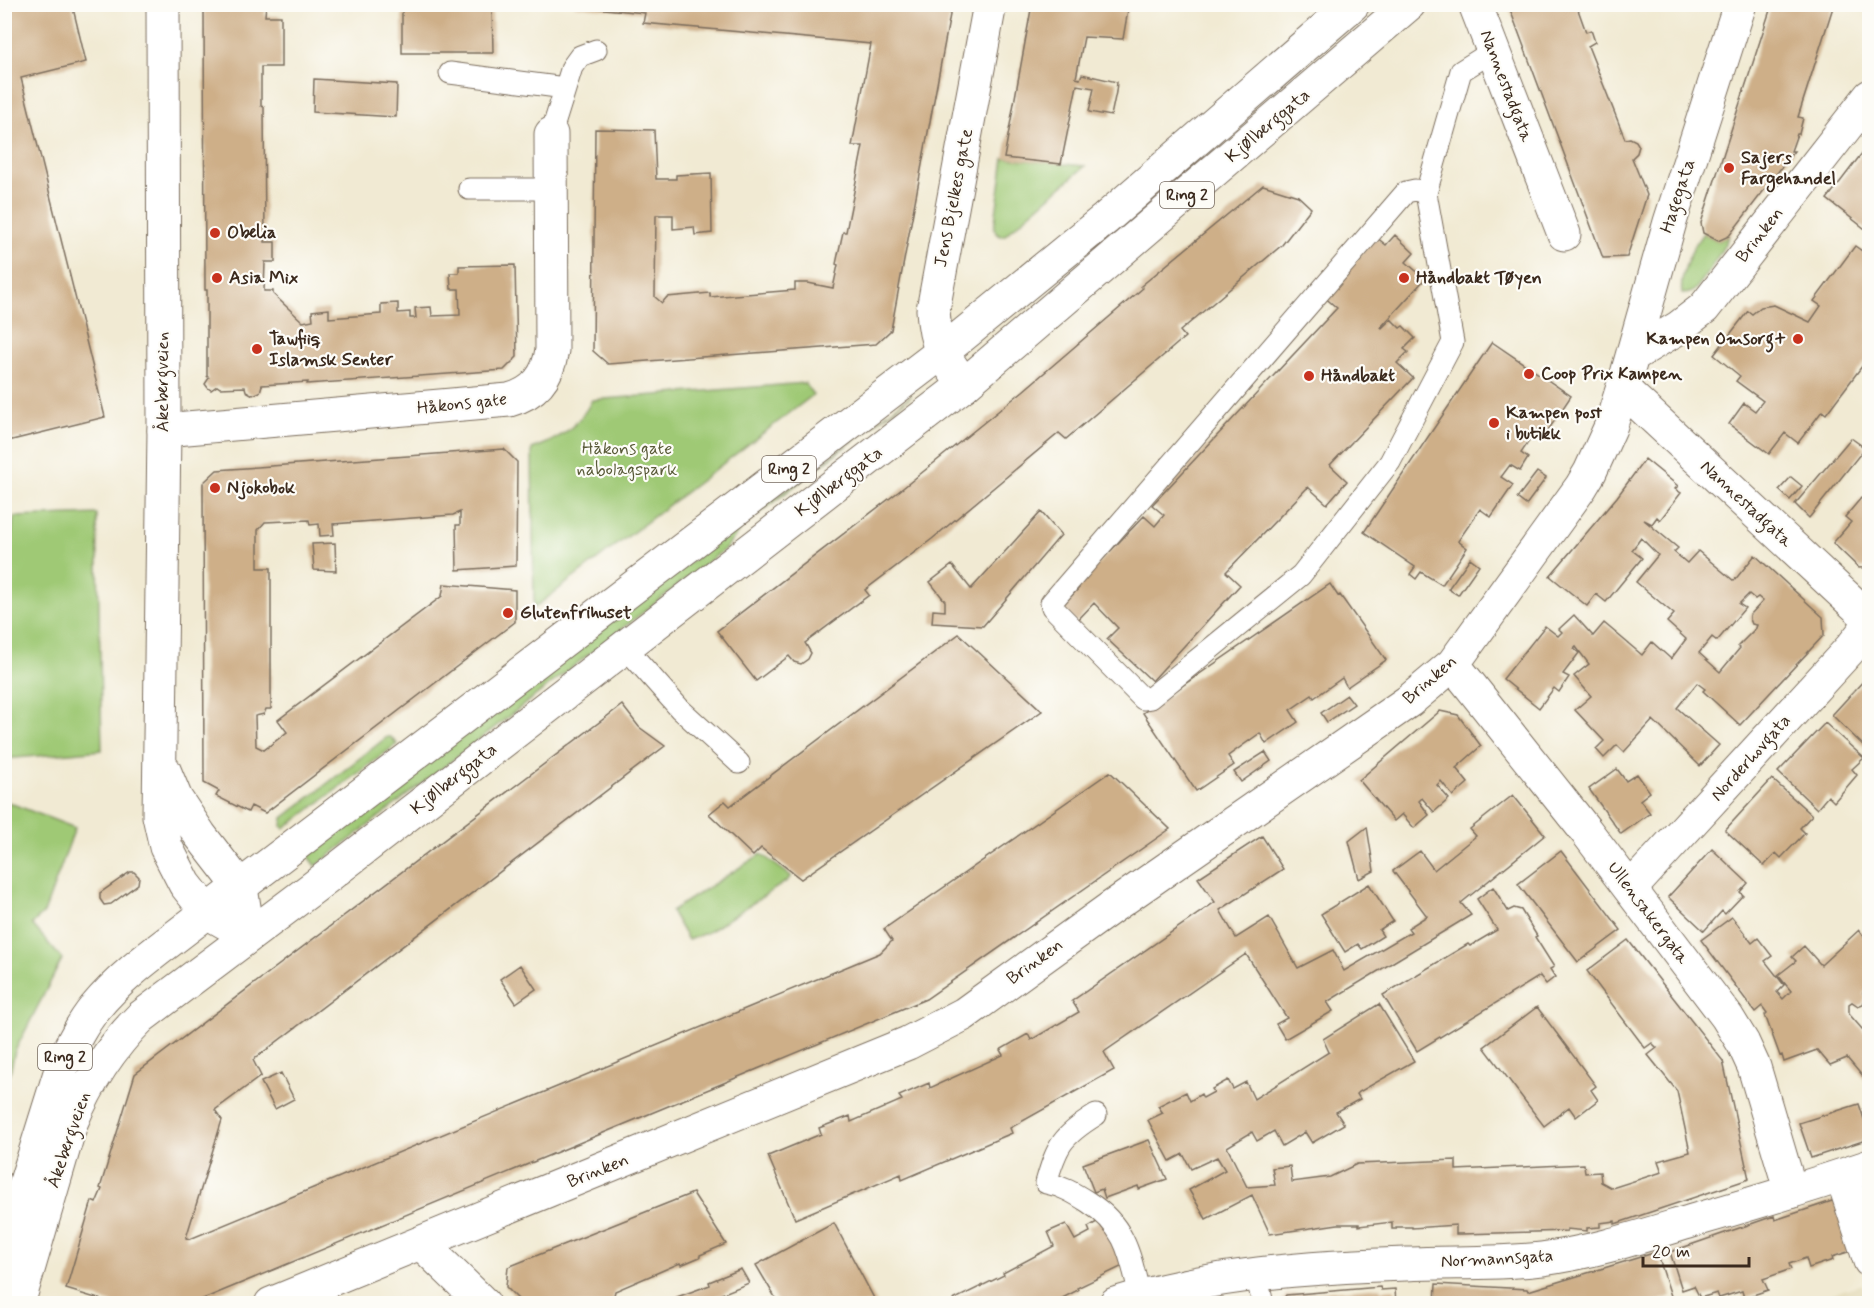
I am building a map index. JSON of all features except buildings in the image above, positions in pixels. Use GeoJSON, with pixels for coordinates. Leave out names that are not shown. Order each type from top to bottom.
{"type":"FeatureCollection","features":[{"type":"Feature","properties":{"kind":"street","name":"Åkebergveien"},"geometry":{"type":"LineString","coordinates":[[163,4],[164,430],[159,816],[166,847],[178,873],[207,912],[248,935]]}},
{"type":"Feature","properties":{"kind":"street","name":"Jens Bjelkes gate"},"geometry":{"type":"LineString","coordinates":[[964,385],[941,353],[934,333],[933,310],[990,4]]}},
{"type":"Feature","properties":{"kind":"street","name":"Kjølberggata"},"geometry":{"type":"LineString","coordinates":[[207,912],[941,353],[1105,219],[1353,4]]}},
{"type":"Feature","properties":{"kind":"street","name":"Kjølberggata"},"geometry":{"type":"LineString","coordinates":[[248,935],[964,385],[1409,4]]}},
{"type":"Feature","properties":{"kind":"street","name":"Nannestadgata"},"geometry":{"type":"LineString","coordinates":[[1475,4],[1564,234]]}},
{"type":"Feature","properties":{"kind":"street","name":"Hagegata"},"geometry":{"type":"LineString","coordinates":[[1623,389],[1670,222],[1740,4]]}},
{"type":"Feature","properties":{"kind":"street","name":"Brinken"},"geometry":{"type":"LineString","coordinates":[[1632,356],[1678,328],[1704,308],[1869,96]]}},
{"type":"Feature","properties":{"kind":"street","name":"Håkons gate"},"geometry":{"type":"LineString","coordinates":[[164,430],[509,400],[521,397],[533,389],[544,376],[550,363],[552,350],[551,134]]}},
{"type":"Feature","properties":{"kind":"street","name":"Nannestadgata"},"geometry":{"type":"LineString","coordinates":[[1623,389],[1869,619]]}},
{"type":"Feature","properties":{"kind":"street","name":"Brinken"},"geometry":{"type":"LineString","coordinates":[[271,1304],[874,1057],[964,1014],[1112,906],[1409,701],[1453,664],[1581,487],[1610,428],[1623,389]]}},
{"type":"Feature","properties":{"kind":"street","name":"Norderhovgata"},"geometry":{"type":"LineString","coordinates":[[1630,889],[1851,648],[1869,624]]}},
{"type":"Feature","properties":{"kind":"street","name":"Ullensakergata"},"geometry":{"type":"LineString","coordinates":[[1453,664],[1630,889],[1727,1017],[1754,1067],[1791,1192]]}},
{"type":"Feature","properties":{"kind":"street","name":"Åkebergveien"},"geometry":{"type":"LineString","coordinates":[[160,760],[176,799],[240,888],[248,935]]}},
{"type":"Feature","properties":{"kind":"street","name":"Åkebergveien"},"geometry":{"type":"LineString","coordinates":[[4,1252],[55,1085],[76,1035],[94,1009],[116,986],[207,912]]}},
{"type":"Feature","properties":{"kind":"street","name":"Åkebergveien"},"geometry":{"type":"LineString","coordinates":[[18,1304],[71,1123],[105,1057],[141,1017],[248,935]]}},
{"type":"Feature","properties":{"kind":"street"},"geometry":{"type":"LineString","coordinates":[[1856,1171],[1869,1261]]}},
{"type":"Feature","properties":{"kind":"street","name":"Normannsgata"},"geometry":{"type":"LineString","coordinates":[[1127,1300],[1259,1289],[1352,1266],[1539,1259],[1572,1255],[1856,1171]]}},
{"type":"Feature","properties":{"kind":"street"},"geometry":{"type":"LineString","coordinates":[[421,1243],[484,1304]]}},
{"type":"Feature","properties":{"kind":"lane"},"geometry":{"type":"LineString","coordinates":[[551,134],[572,67],[580,56],[596,50]]}},
{"type":"Feature","properties":{"kind":"lane"},"geometry":{"type":"LineString","coordinates":[[1426,193],[1414,190],[1406,192],[1053,599],[1052,607],[1143,699],[1150,698],[1301,575],[1390,462],[1453,342],[1426,193],[1461,71],[1493,51]]}},
{"type":"Feature","properties":{"kind":"lane"},"geometry":{"type":"LineString","coordinates":[[450,73],[565,88]]}},
{"type":"Feature","properties":{"kind":"lane"},"geometry":{"type":"LineString","coordinates":[[469,189],[551,189]]}},
{"type":"Feature","properties":{"kind":"lane"},"geometry":{"type":"LineString","coordinates":[[625,647],[681,709],[739,763]]}},
{"type":"Feature","properties":{"kind":"lane"},"geometry":{"type":"LineString","coordinates":[[1096,1115],[1077,1127],[1059,1146],[1046,1183],[1072,1191],[1108,1216],[1129,1250],[1127,1300]]}},
{"type":"Feature","properties":{"kind":"shaded area"},"geometry":{"type":"Polygon","coordinates":[[[1862,1284],[1869,1303],[1802,1303],[1862,1284]]]}},
{"type":"Feature","properties":{"kind":"green space"},"geometry":{"type":"Polygon","coordinates":[[[1004,158],[1085,166],[1001,236],[994,228],[1004,158]]]}},
{"type":"Feature","properties":{"kind":"green space"},"geometry":{"type":"Polygon","coordinates":[[[1703,233],[1718,241],[1729,236],[1696,288],[1691,293],[1682,294],[1682,278],[1687,262],[1703,233]]]}},
{"type":"Feature","properties":{"kind":"green space","name":"Håkons gate nabolagspark"},"geometry":{"type":"Polygon","coordinates":[[[805,383],[813,395],[534,608],[532,449],[567,431],[581,417],[592,400],[805,383]]]}},
{"type":"Feature","properties":{"kind":"green space"},"geometry":{"type":"Polygon","coordinates":[[[912,395],[743,526],[726,548],[316,866],[305,851],[912,395]]]}},
{"type":"Feature","properties":{"kind":"green space"},"geometry":{"type":"Polygon","coordinates":[[[97,514],[102,750],[5,759],[4,590],[14,517],[97,514]]]}},
{"type":"Feature","properties":{"kind":"green space"},"geometry":{"type":"Polygon","coordinates":[[[387,737],[391,737],[397,744],[284,829],[283,818],[387,737]]]}},
{"type":"Feature","properties":{"kind":"green space"},"geometry":{"type":"Polygon","coordinates":[[[5,801],[75,828],[44,913],[32,924],[62,959],[15,1051],[5,1093],[5,801]]]}},
{"type":"Feature","properties":{"kind":"green space"},"geometry":{"type":"Polygon","coordinates":[[[761,854],[791,876],[787,881],[708,932],[688,940],[671,911],[761,854]]]}},
{"type":"Feature","properties":{"kind":"place","name":"Sajers Fargehandel"},"geometry":{"type":"Point","coordinates":[1729,168]}},
{"type":"Feature","properties":{"kind":"place","name":"Obelia"},"geometry":{"type":"Point","coordinates":[215,233]}},
{"type":"Feature","properties":{"kind":"place","name":"Asia Mix"},"geometry":{"type":"Point","coordinates":[217,278]}},
{"type":"Feature","properties":{"kind":"place","name":"Håndbakt Tøyen"},"geometry":{"type":"Point","coordinates":[1404,278]}},
{"type":"Feature","properties":{"kind":"place","name":"Kampen Omsorg+"},"geometry":{"type":"Point","coordinates":[1798,339]}},
{"type":"Feature","properties":{"kind":"place","name":"Tawfiiq Islamsk Senter"},"geometry":{"type":"Point","coordinates":[257,349]}},
{"type":"Feature","properties":{"kind":"place","name":"Coop Prix Kampen"},"geometry":{"type":"Point","coordinates":[1529,374]}},
{"type":"Feature","properties":{"kind":"place","name":"Håndbakt"},"geometry":{"type":"Point","coordinates":[1309,376]}},
{"type":"Feature","properties":{"kind":"place","name":"Kampen post i butikk"},"geometry":{"type":"Point","coordinates":[1494,423]}},
{"type":"Feature","properties":{"kind":"place","name":"Njokobok"},"geometry":{"type":"Point","coordinates":[215,488]}},
{"type":"Feature","properties":{"kind":"place","name":"Glutenfrihuset"},"geometry":{"type":"Point","coordinates":[508,613]}}]}
